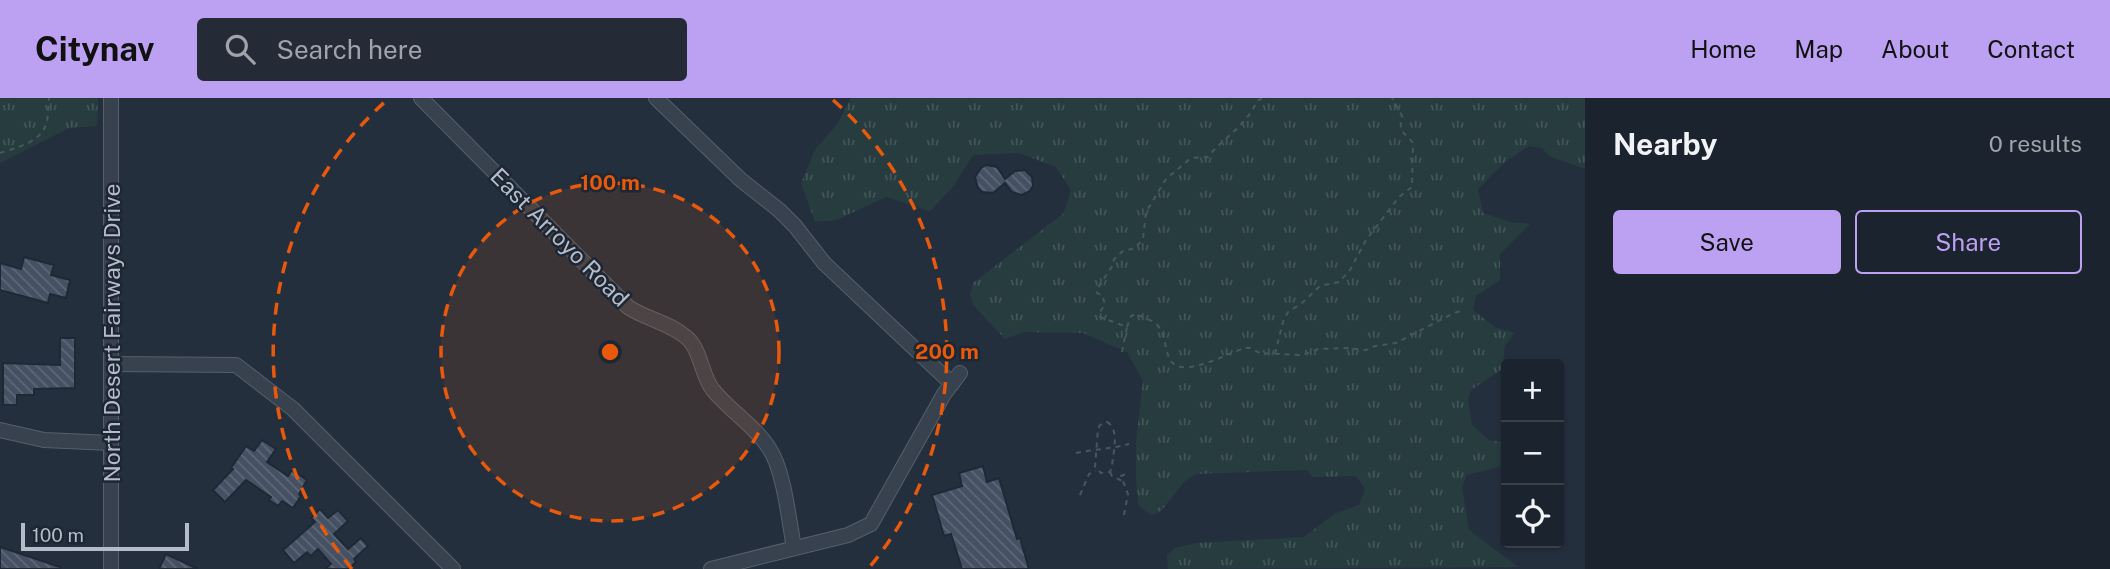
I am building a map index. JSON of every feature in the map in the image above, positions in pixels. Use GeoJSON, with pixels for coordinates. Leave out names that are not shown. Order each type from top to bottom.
{"type":"FeatureCollection","features":[{"type":"Feature","properties":{"kind":"street","name":"North Desert Fairways Drive"},"geometry":{"type":"LineString","coordinates":[[111,98],[111,569]]}},
{"type":"Feature","properties":{"kind":"street","name":"East Arroyo Road"},"geometry":{"type":"LineString","coordinates":[[421,98],[628,307],[688,338],[713,390],[761,438],[775,457],[794,548]]}},
{"type":"Feature","properties":{"kind":"street"},"geometry":{"type":"LineString","coordinates":[[656,98],[741,180],[779,210],[824,262],[956,379],[938,405],[872,524],[848,535],[711,569]]}},
{"type":"Feature","properties":{"kind":"street"},"geometry":{"type":"LineString","coordinates":[[112,364],[236,365],[293,409],[453,569]]}},
{"type":"Feature","properties":{"kind":"street"},"geometry":{"type":"LineString","coordinates":[[0,430],[44,440],[111,443]]}},
{"type":"Feature","properties":{"kind":"path"},"geometry":{"type":"LineString","coordinates":[[0,153],[26,144],[40,134],[45,128],[50,98]]}},
{"type":"Feature","properties":{"kind":"path"},"geometry":{"type":"LineString","coordinates":[[1127,327],[1100,317],[1105,304],[1097,289],[1114,259],[1123,251],[1135,248],[1143,239],[1146,212],[1166,179],[1191,158],[1208,157],[1251,115],[1256,101],[1263,98]]}},
{"type":"Feature","properties":{"kind":"path"},"geometry":{"type":"LineString","coordinates":[[1275,354],[1288,312],[1320,286],[1339,282],[1350,270],[1366,240],[1399,197],[1412,187],[1413,143],[1401,131],[1402,116],[1392,98]]}},
{"type":"Feature","properties":{"kind":"path"},"geometry":{"type":"LineString","coordinates":[[1122,352],[1131,316],[1136,314],[1156,324],[1166,343],[1168,357],[1173,364],[1182,368],[1199,365],[1244,348],[1260,353],[1302,355],[1318,349],[1366,350],[1396,343],[1464,310]]}},
{"type":"Feature","properties":{"kind":"path"},"geometry":{"type":"LineString","coordinates":[[1097,471],[1098,429],[1107,422],[1115,430],[1110,472]]}},
{"type":"Feature","properties":{"kind":"path"},"geometry":{"type":"LineString","coordinates":[[1076,453],[1097,448],[1113,449],[1129,444]]}},
{"type":"Feature","properties":{"kind":"path"},"geometry":{"type":"LineString","coordinates":[[1080,495],[1089,474],[1097,471],[1105,474],[1110,472]]}},
{"type":"Feature","properties":{"kind":"path"},"geometry":{"type":"LineString","coordinates":[[1110,472],[1122,481]]}},
{"type":"Feature","properties":{"kind":"path"},"geometry":{"type":"LineString","coordinates":[[1124,515],[1128,494],[1121,476],[1128,473]]}},
{"type":"Feature","properties":{"kind":"green space"},"geometry":{"type":"Polygon","coordinates":[[[0,98],[98,98],[97,126],[69,128],[0,163],[0,98]]]}},
{"type":"Feature","properties":{"kind":"green space"},"geometry":{"type":"Polygon","coordinates":[[[851,98],[1585,98],[1585,169],[1549,156],[1542,148],[1529,146],[1505,162],[1478,189],[1483,213],[1510,222],[1530,224],[1500,254],[1500,280],[1476,296],[1473,310],[1495,327],[1514,333],[1505,346],[1501,370],[1471,390],[1468,400],[1472,425],[1489,440],[1501,442],[1501,466],[1467,475],[1462,487],[1469,530],[1518,567],[1168,569],[1167,555],[1175,548],[1196,543],[1304,537],[1334,514],[1359,505],[1365,489],[1356,476],[1312,477],[1307,470],[1196,474],[1185,481],[1161,511],[1151,515],[1139,506],[1136,480],[1136,442],[1143,381],[1127,352],[1083,333],[1024,332],[1005,339],[973,305],[970,295],[973,283],[1064,213],[1071,190],[1056,167],[1019,153],[973,155],[952,188],[930,211],[886,197],[836,220],[815,222],[801,183],[815,150],[838,123],[851,98]]]}},
{"type":"Feature","properties":{"kind":"building"},"geometry":{"type":"Polygon","coordinates":[[[986,165],[997,167],[1005,179],[1015,171],[1025,170],[1032,177],[1033,186],[1022,195],[1012,192],[1005,183],[993,193],[982,192],[975,177],[986,165]]]}},
{"type":"Feature","properties":{"kind":"building"},"geometry":{"type":"Polygon","coordinates":[[[24,257],[54,265],[51,275],[70,280],[66,298],[50,294],[48,303],[0,290],[0,263],[21,269],[24,257]]]}},
{"type":"Feature","properties":{"kind":"building"},"geometry":{"type":"Polygon","coordinates":[[[60,338],[75,338],[75,388],[34,389],[34,395],[17,395],[17,405],[3,405],[3,363],[60,365],[60,338]]]}},
{"type":"Feature","properties":{"kind":"building"},"geometry":{"type":"Polygon","coordinates":[[[262,440],[276,449],[267,462],[288,476],[292,470],[307,480],[293,508],[282,501],[278,506],[269,500],[271,497],[246,480],[225,502],[213,490],[233,469],[231,468],[246,446],[254,451],[262,440]]]}},
{"type":"Feature","properties":{"kind":"building"},"geometry":{"type":"Polygon","coordinates":[[[983,466],[987,482],[999,478],[1029,569],[962,569],[951,534],[944,536],[932,495],[962,486],[959,473],[983,466]]]}},
{"type":"Feature","properties":{"kind":"building"},"geometry":{"type":"Polygon","coordinates":[[[320,509],[328,518],[338,510],[348,521],[334,534],[348,549],[361,538],[368,546],[348,569],[325,569],[331,564],[318,549],[311,556],[307,552],[294,563],[283,550],[315,522],[311,518],[320,509]]]}},
{"type":"Feature","properties":{"kind":"building"},"geometry":{"type":"Polygon","coordinates":[[[0,547],[60,567],[60,569],[0,569],[0,547]]]}},
{"type":"Feature","properties":{"kind":"building"},"geometry":{"type":"Polygon","coordinates":[[[166,554],[198,569],[159,569],[166,554]]]}}]}
